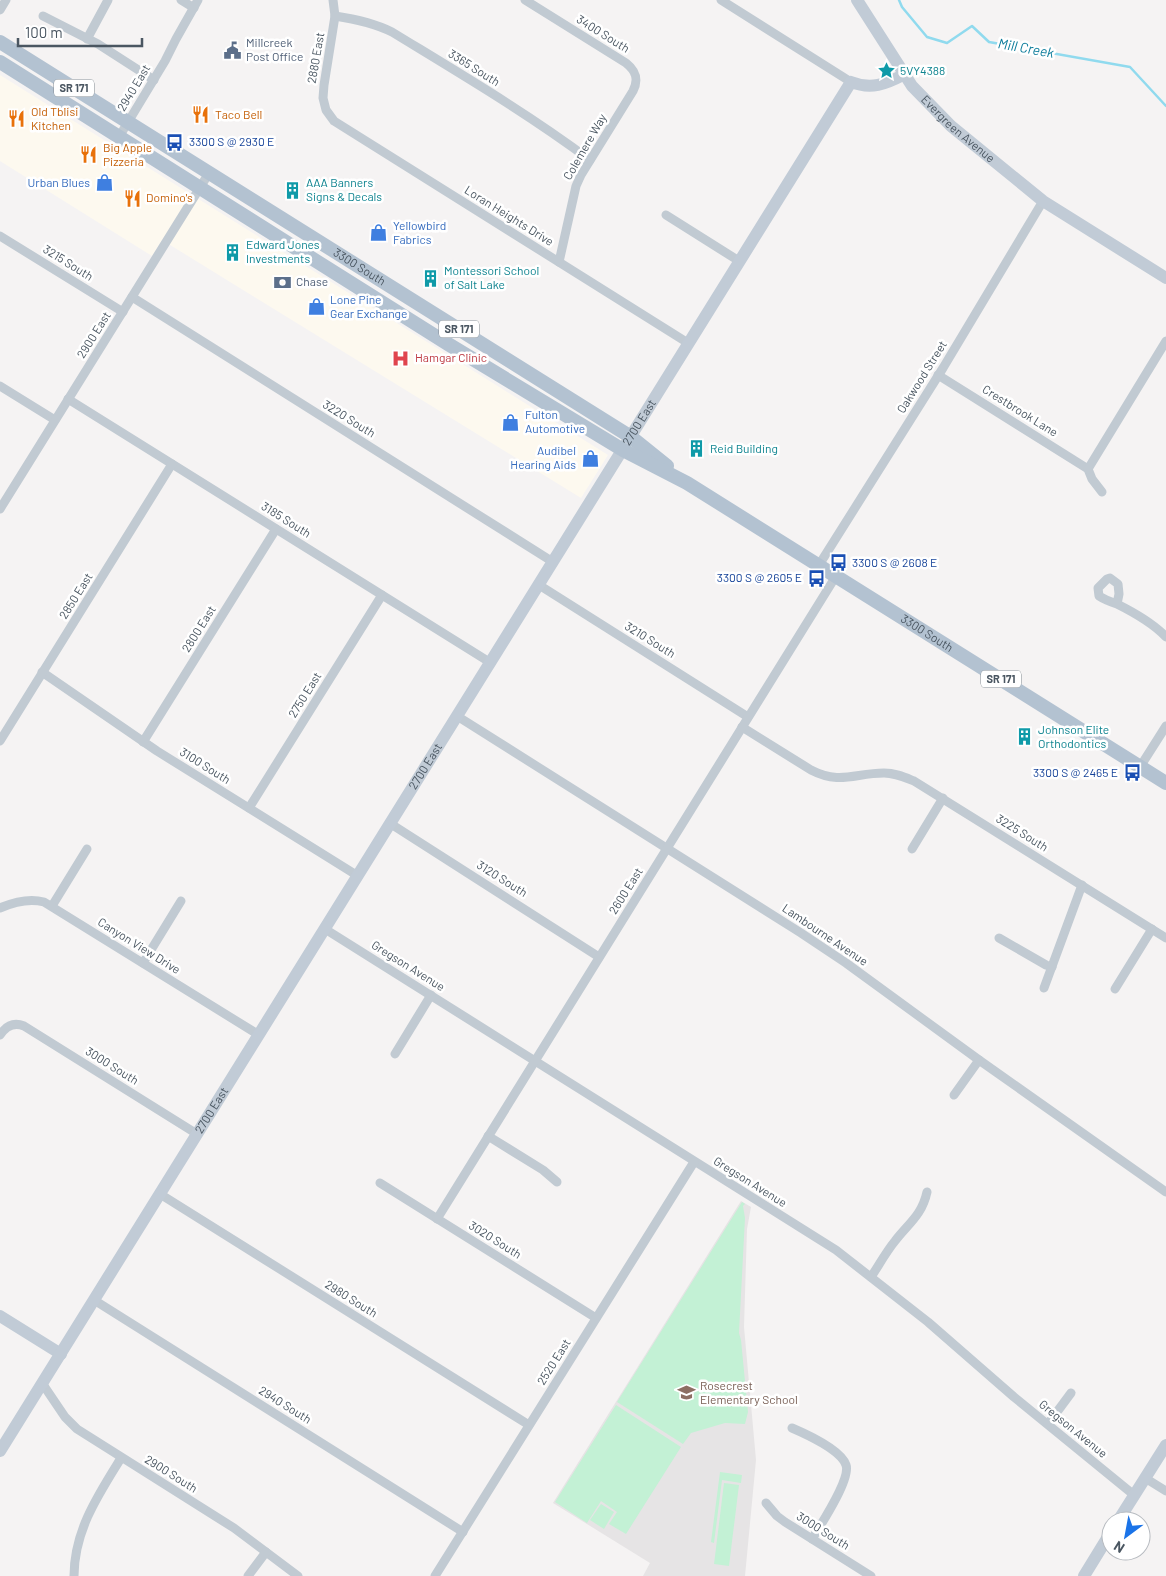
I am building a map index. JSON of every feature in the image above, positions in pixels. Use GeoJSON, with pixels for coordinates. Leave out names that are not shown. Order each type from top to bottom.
{"type":"FeatureCollection","features":[{"type":"Feature","properties":{"kind":"main road","name":"3300 South"},"geometry":{"type":"LineString","coordinates":[[0,42],[631,437],[687,483]]}},
{"type":"Feature","properties":{"kind":"main road","name":"3300 South"},"geometry":{"type":"LineString","coordinates":[[0,62],[448,344],[623,450],[687,483],[1166,783]]}},
{"type":"Feature","properties":{"kind":"street"},"geometry":{"type":"LineString","coordinates":[[0,10],[6,0]]}},
{"type":"Feature","properties":{"kind":"street"},"geometry":{"type":"LineString","coordinates":[[87,39],[108,0]]}},
{"type":"Feature","properties":{"kind":"street"},"geometry":{"type":"LineString","coordinates":[[181,0],[196,4]]}},
{"type":"Feature","properties":{"kind":"street","name":"2880 East"},"geometry":{"type":"LineString","coordinates":[[323,104],[324,85],[335,16],[333,0]]}},
{"type":"Feature","properties":{"kind":"street","name":"3400 South"},"geometry":{"type":"LineString","coordinates":[[525,0],[630,66],[637,77]]}},
{"type":"Feature","properties":{"kind":"street"},"geometry":{"type":"LineString","coordinates":[[721,0],[852,82],[861,86],[881,85],[903,75],[891,52],[857,0]]}},
{"type":"Feature","properties":{"kind":"street","name":"2940 East"},"geometry":{"type":"LineString","coordinates":[[119,137],[154,80],[196,4]]}},
{"type":"Feature","properties":{"kind":"street"},"geometry":{"type":"LineString","coordinates":[[43,16],[87,39],[154,80]]}},
{"type":"Feature","properties":{"kind":"street","name":"3365 South"},"geometry":{"type":"LineString","coordinates":[[335,16],[381,26],[392,32],[533,119],[590,160]]}},
{"type":"Feature","properties":{"kind":"street","name":"Evergreen Avenue"},"geometry":{"type":"LineString","coordinates":[[903,75],[950,126],[1043,201],[1166,278]]}},
{"type":"Feature","properties":{"kind":"street","name":"Colemere Way"},"geometry":{"type":"LineString","coordinates":[[559,262],[574,191],[581,175],[633,91],[637,77]]}},
{"type":"Feature","properties":{"kind":"street","name":"2700 East"},"geometry":{"type":"LineString","coordinates":[[0,1451],[852,82]]}},
{"type":"Feature","properties":{"kind":"street","name":"Loran Heights Drive"},"geometry":{"type":"LineString","coordinates":[[323,104],[329,116],[339,125],[688,343]]}},
{"type":"Feature","properties":{"kind":"street","name":"2900 East"},"geometry":{"type":"LineString","coordinates":[[0,509],[209,173]]}},
{"type":"Feature","properties":{"kind":"street","name":"Oakwood Street"},"geometry":{"type":"LineString","coordinates":[[819,565],[1001,273],[1043,201]]}},
{"type":"Feature","properties":{"kind":"street"},"geometry":{"type":"LineString","coordinates":[[666,215],[739,261]]}},
{"type":"Feature","properties":{"kind":"street","name":"3215 South"},"geometry":{"type":"LineString","coordinates":[[0,236],[123,312]]}},
{"type":"Feature","properties":{"kind":"street","name":"3220 South"},"geometry":{"type":"LineString","coordinates":[[132,297],[554,562]]}},
{"type":"Feature","properties":{"kind":"street"},"geometry":{"type":"LineString","coordinates":[[1088,469],[1166,341]]}},
{"type":"Feature","properties":{"kind":"street","name":"Crestbrook Lane"},"geometry":{"type":"LineString","coordinates":[[938,375],[1088,469],[1092,479],[1102,492]]}},
{"type":"Feature","properties":{"kind":"street"},"geometry":{"type":"LineString","coordinates":[[0,386],[55,420]]}},
{"type":"Feature","properties":{"kind":"street","name":"3185 South"},"geometry":{"type":"LineString","coordinates":[[68,399],[491,662]]}},
{"type":"Feature","properties":{"kind":"street","name":"2850 East"},"geometry":{"type":"LineString","coordinates":[[0,741],[172,464]]}},
{"type":"Feature","properties":{"kind":"street","name":"2800 East"},"geometry":{"type":"LineString","coordinates":[[143,742],[276,529]]}},
{"type":"Feature","properties":{"kind":"street","name":"2600 East"},"geometry":{"type":"LineString","coordinates":[[437,1218],[836,576]]}},
{"type":"Feature","properties":{"kind":"street","name":"3210 South"},"geometry":{"type":"LineString","coordinates":[[539,585],[748,717]]}},
{"type":"Feature","properties":{"kind":"street","name":"2750 East"},"geometry":{"type":"LineString","coordinates":[[249,808],[382,595]]}},
{"type":"Feature","properties":{"kind":"street"},"geometry":{"type":"LineString","coordinates":[[1117,604],[1155,626],[1166,637]]}},
{"type":"Feature","properties":{"kind":"street","name":"3100 South"},"geometry":{"type":"LineString","coordinates":[[42,672],[143,742],[358,876]]}},
{"type":"Feature","properties":{"kind":"street","name":"Lambourne Avenue"},"geometry":{"type":"LineString","coordinates":[[457,716],[801,932],[1166,1192]]}},
{"type":"Feature","properties":{"kind":"street"},"geometry":{"type":"LineString","coordinates":[[1140,767],[1166,726]]}},
{"type":"Feature","properties":{"kind":"street","name":"3225 South"},"geometry":{"type":"LineString","coordinates":[[742,727],[816,773],[829,777],[856,777],[883,773],[899,775],[914,781],[1166,938]]}},
{"type":"Feature","properties":{"kind":"street"},"geometry":{"type":"LineString","coordinates":[[912,849],[943,798]]}},
{"type":"Feature","properties":{"kind":"street","name":"3120 South"},"geometry":{"type":"LineString","coordinates":[[390,824],[600,956]]}},
{"type":"Feature","properties":{"kind":"street"},"geometry":{"type":"LineString","coordinates":[[52,906],[87,849]]}},
{"type":"Feature","properties":{"kind":"street"},"geometry":{"type":"LineString","coordinates":[[1044,988],[1082,885]]}},
{"type":"Feature","properties":{"kind":"street","name":"Canyon View Drive"},"geometry":{"type":"LineString","coordinates":[[0,908],[18,902],[33,900],[44,902],[259,1035]]}},
{"type":"Feature","properties":{"kind":"street"},"geometry":{"type":"LineString","coordinates":[[143,963],[181,901]]}},
{"type":"Feature","properties":{"kind":"street","name":"Gregson Avenue"},"geometry":{"type":"LineString","coordinates":[[325,929],[836,1250],[928,1322],[1014,1397],[1134,1495]]}},
{"type":"Feature","properties":{"kind":"street"},"geometry":{"type":"LineString","coordinates":[[1115,988],[1152,929]]}},
{"type":"Feature","properties":{"kind":"street"},"geometry":{"type":"LineString","coordinates":[[999,938],[1052,967]]}},
{"type":"Feature","properties":{"kind":"street"},"geometry":{"type":"LineString","coordinates":[[394,1054],[431,995]]}},
{"type":"Feature","properties":{"kind":"street","name":"3000 South"},"geometry":{"type":"LineString","coordinates":[[0,1035],[12,1025],[20,1024],[198,1134]]}},
{"type":"Feature","properties":{"kind":"street"},"geometry":{"type":"LineString","coordinates":[[954,1095],[979,1060]]}},
{"type":"Feature","properties":{"kind":"street"},"geometry":{"type":"LineString","coordinates":[[488,1136],[543,1170],[557,1182]]}},
{"type":"Feature","properties":{"kind":"street","name":"2520 East"},"geometry":{"type":"LineString","coordinates":[[435,1576],[694,1162]]}},
{"type":"Feature","properties":{"kind":"street","name":"3020 South"},"geometry":{"type":"LineString","coordinates":[[380,1183],[596,1318]]}},
{"type":"Feature","properties":{"kind":"street"},"geometry":{"type":"LineString","coordinates":[[871,1277],[895,1241],[920,1212],[927,1192]]}},
{"type":"Feature","properties":{"kind":"street","name":"2980 South"},"geometry":{"type":"LineString","coordinates":[[160,1194],[530,1425]]}},
{"type":"Feature","properties":{"kind":"street","name":"2940 South"},"geometry":{"type":"LineString","coordinates":[[94,1300],[463,1532]]}},
{"type":"Feature","properties":{"kind":"street"},"geometry":{"type":"LineString","coordinates":[[0,1316],[61,1354]]}},
{"type":"Feature","properties":{"kind":"street","name":"2900 South"},"geometry":{"type":"LineString","coordinates":[[42,1383],[71,1424],[88,1437],[234,1528],[298,1576]]}},
{"type":"Feature","properties":{"kind":"street"},"geometry":{"type":"LineString","coordinates":[[1048,1424],[1070,1393]]}},
{"type":"Feature","properties":{"kind":"street"},"geometry":{"type":"LineString","coordinates":[[792,1428],[820,1441],[842,1458],[847,1468],[846,1478],[812,1539]]}},
{"type":"Feature","properties":{"kind":"street"},"geometry":{"type":"LineString","coordinates":[[1124,1511],[1166,1445]]}},
{"type":"Feature","properties":{"kind":"street"},"geometry":{"type":"LineString","coordinates":[[74,1576],[77,1548],[83,1524],[121,1458]]}},
{"type":"Feature","properties":{"kind":"street"},"geometry":{"type":"LineString","coordinates":[[1145,1478],[1166,1491]]}},
{"type":"Feature","properties":{"kind":"street","name":"3000 South"},"geometry":{"type":"LineString","coordinates":[[766,1503],[777,1516],[871,1576]]}},
{"type":"Feature","properties":{"kind":"street"},"geometry":{"type":"LineString","coordinates":[[1084,1576],[1101,1548]]}},
{"type":"Feature","properties":{"kind":"street"},"geometry":{"type":"LineString","coordinates":[[248,1576],[266,1552]]}},
{"type":"Feature","properties":{"kind":"shaded area"},"geometry":{"type":"Polygon","coordinates":[[[0,75],[608,455],[581,498],[162,240],[152,256],[0,161],[0,75]]]}},
{"type":"Feature","properties":{"kind":"shaded area","name":"Rosecrest Elementary School"},"geometry":{"type":"Polygon","coordinates":[[[741,1201],[751,1207],[747,1229],[744,1327],[756,1460],[745,1576],[643,1576],[650,1563],[553,1503],[741,1201]]]}},
{"type":"Feature","properties":{"kind":"green space"},"geometry":{"type":"Polygon","coordinates":[[[742,1202],[745,1204],[743,1206],[745,1218],[739,1333],[748,1412],[745,1424],[725,1423],[691,1433],[683,1444],[617,1402],[742,1202]]]}},
{"type":"Feature","properties":{"kind":"green space"},"geometry":{"type":"Polygon","coordinates":[[[616,1405],[681,1447],[626,1534],[609,1524],[617,1512],[601,1501],[587,1523],[555,1502],[616,1405]]]}},
{"type":"Feature","properties":{"kind":"green space"},"geometry":{"type":"Polygon","coordinates":[[[720,1472],[742,1475],[741,1483],[722,1480],[714,1543],[711,1542],[720,1472]]]}},
{"type":"Feature","properties":{"kind":"green space"},"geometry":{"type":"Polygon","coordinates":[[[724,1483],[739,1485],[729,1566],[714,1564],[724,1483]]]}},
{"type":"Feature","properties":{"kind":"green space"},"geometry":{"type":"Polygon","coordinates":[[[601,1504],[614,1512],[604,1529],[590,1520],[601,1504]]]}},
{"type":"Feature","properties":{"kind":"waterway","name":"Mill Creek"},"geometry":{"type":"LineString","coordinates":[[899,0],[902,7],[927,37],[947,43],[972,26],[989,42],[1130,67],[1166,106]]}},
{"type":"Feature","properties":{"kind":"place","name":"Millcreek Post Office"},"geometry":{"type":"Point","coordinates":[232,50]}},
{"type":"Feature","properties":{"kind":"place","name":"5VY4388"},"geometry":{"type":"Point","coordinates":[886,71]}},
{"type":"Feature","properties":{"kind":"place","name":"Taco Bell"},"geometry":{"type":"Point","coordinates":[201,115]}},
{"type":"Feature","properties":{"kind":"place","name":"Old Tblisi Kitchen"},"geometry":{"type":"Point","coordinates":[17,119]}},
{"type":"Feature","properties":{"kind":"place","name":"3300 S @ 2930 E"},"geometry":{"type":"Point","coordinates":[175,142]}},
{"type":"Feature","properties":{"kind":"place","name":"Big Apple Pizzeria"},"geometry":{"type":"Point","coordinates":[89,155]}},
{"type":"Feature","properties":{"kind":"place","name":"Urban Blues"},"geometry":{"type":"Point","coordinates":[104,183]}},
{"type":"Feature","properties":{"kind":"place","name":"AAA Banners Signs & Decals"},"geometry":{"type":"Point","coordinates":[292,190]}},
{"type":"Feature","properties":{"kind":"place","name":"Domino's"},"geometry":{"type":"Point","coordinates":[132,198]}},
{"type":"Feature","properties":{"kind":"place","name":"Yellowbird Fabrics"},"geometry":{"type":"Point","coordinates":[379,233]}},
{"type":"Feature","properties":{"kind":"place","name":"Edward Jones Investments"},"geometry":{"type":"Point","coordinates":[232,252]}},
{"type":"Feature","properties":{"kind":"place","name":"Montessori School of Salt Lake"},"geometry":{"type":"Point","coordinates":[430,278]}},
{"type":"Feature","properties":{"kind":"place","name":"Chase"},"geometry":{"type":"Point","coordinates":[282,282]}},
{"type":"Feature","properties":{"kind":"place","name":"Lone Pine Gear Exchange"},"geometry":{"type":"Point","coordinates":[316,307]}},
{"type":"Feature","properties":{"kind":"place","name":"Hamgar Clinic"},"geometry":{"type":"Point","coordinates":[401,358]}},
{"type":"Feature","properties":{"kind":"place","name":"Fulton Automotive"},"geometry":{"type":"Point","coordinates":[511,422]}},
{"type":"Feature","properties":{"kind":"place","name":"Reid Building"},"geometry":{"type":"Point","coordinates":[696,449]}},
{"type":"Feature","properties":{"kind":"place","name":"Audibel Hearing Aids"},"geometry":{"type":"Point","coordinates":[590,458]}},
{"type":"Feature","properties":{"kind":"place","name":"3300 S @ 2608 E"},"geometry":{"type":"Point","coordinates":[838,563]}},
{"type":"Feature","properties":{"kind":"place","name":"3300 S @ 2605 E"},"geometry":{"type":"Point","coordinates":[816,578]}},
{"type":"Feature","properties":{"kind":"place","name":"Johnson Elite Orthodontics"},"geometry":{"type":"Point","coordinates":[1024,737]}},
{"type":"Feature","properties":{"kind":"place","name":"3300 S @ 2465 E"},"geometry":{"type":"Point","coordinates":[1132,773]}},
{"type":"Feature","properties":{"kind":"place","name":"Rosecrest Elementary School"},"geometry":{"type":"Point","coordinates":[686,1393]}}]}
